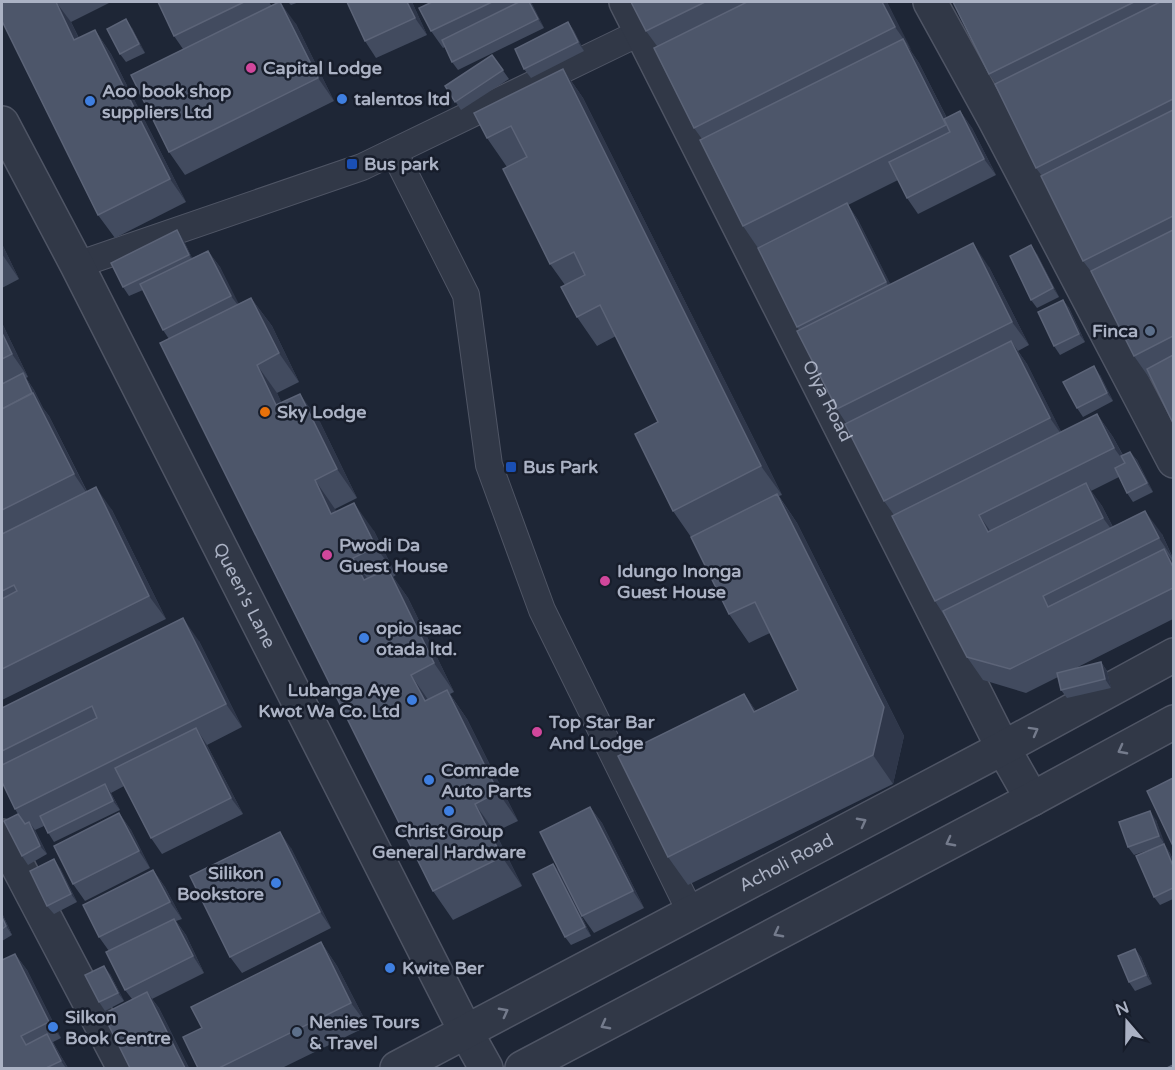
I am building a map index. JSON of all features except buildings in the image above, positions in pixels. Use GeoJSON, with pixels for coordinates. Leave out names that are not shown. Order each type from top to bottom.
{"type":"FeatureCollection","features":[{"type":"Feature","properties":{"kind":"street","name":"Olya Road"},"geometry":{"type":"LineString","coordinates":[[626,2],[1003,748],[1032,799]]}},
{"type":"Feature","properties":{"kind":"street"},"geometry":{"type":"LineString","coordinates":[[930,2],[995,120],[1173,461]]}},
{"type":"Feature","properties":{"kind":"street","name":"Queen's Lane"},"geometry":{"type":"LineString","coordinates":[[2,123],[77,265],[486,1068]]}},
{"type":"Feature","properties":{"kind":"street","name":"Acholi Road"},"geometry":{"type":"LineString","coordinates":[[397,1068],[1003,748],[1173,655]]}},
{"type":"Feature","properties":{"kind":"street"},"geometry":{"type":"LineString","coordinates":[[522,1068],[1032,799],[1173,722]]}},
{"type":"Feature","properties":{"kind":"street"},"geometry":{"type":"LineString","coordinates":[[2,836],[124,1068]]}},
{"type":"Feature","properties":{"kind":"lane"},"geometry":{"type":"LineString","coordinates":[[77,265],[362,167],[641,32]]}},
{"type":"Feature","properties":{"kind":"lane"},"geometry":{"type":"LineString","coordinates":[[394,152],[466,295],[489,465],[542,610],[691,913]]}},
{"type":"Feature","properties":{"kind":"place","name":"Capital Lodge"},"geometry":{"type":"Point","coordinates":[251,68]}},
{"type":"Feature","properties":{"kind":"place","name":"talentos ltd"},"geometry":{"type":"Point","coordinates":[342,99]}},
{"type":"Feature","properties":{"kind":"place","name":"Aoo book shop suppliers Ltd"},"geometry":{"type":"Point","coordinates":[90,101]}},
{"type":"Feature","properties":{"kind":"place","name":"Bus park"},"geometry":{"type":"Point","coordinates":[352,164]}},
{"type":"Feature","properties":{"kind":"place","name":"Finca"},"geometry":{"type":"Point","coordinates":[1150,331]}},
{"type":"Feature","properties":{"kind":"place","name":"Sky Lodge"},"geometry":{"type":"Point","coordinates":[265,412]}},
{"type":"Feature","properties":{"kind":"place","name":"Bus Park"},"geometry":{"type":"Point","coordinates":[511,467]}},
{"type":"Feature","properties":{"kind":"place","name":"Pwodi Da Guest House"},"geometry":{"type":"Point","coordinates":[327,555]}},
{"type":"Feature","properties":{"kind":"place","name":"Idungo Inonga Guest House"},"geometry":{"type":"Point","coordinates":[605,581]}},
{"type":"Feature","properties":{"kind":"place","name":"opio isaac otada ltd."},"geometry":{"type":"Point","coordinates":[364,638]}},
{"type":"Feature","properties":{"kind":"place","name":"Lubanga Aye Kwot Wa Co. Ltd"},"geometry":{"type":"Point","coordinates":[412,700]}},
{"type":"Feature","properties":{"kind":"place","name":"Top Star Bar And Lodge"},"geometry":{"type":"Point","coordinates":[537,732]}},
{"type":"Feature","properties":{"kind":"place","name":"Comrade Auto Parts"},"geometry":{"type":"Point","coordinates":[429,780]}},
{"type":"Feature","properties":{"kind":"place","name":"Christ Group General Hardware"},"geometry":{"type":"Point","coordinates":[449,811]}},
{"type":"Feature","properties":{"kind":"place","name":"Silikon Bookstore"},"geometry":{"type":"Point","coordinates":[276,883]}},
{"type":"Feature","properties":{"kind":"place","name":"Kwite Ber"},"geometry":{"type":"Point","coordinates":[390,968]}},
{"type":"Feature","properties":{"kind":"place","name":"Silkon Book Centre"},"geometry":{"type":"Point","coordinates":[53,1027]}},
{"type":"Feature","properties":{"kind":"place","name":"Nenies Tours & Travel"},"geometry":{"type":"Point","coordinates":[297,1032]}}]}
